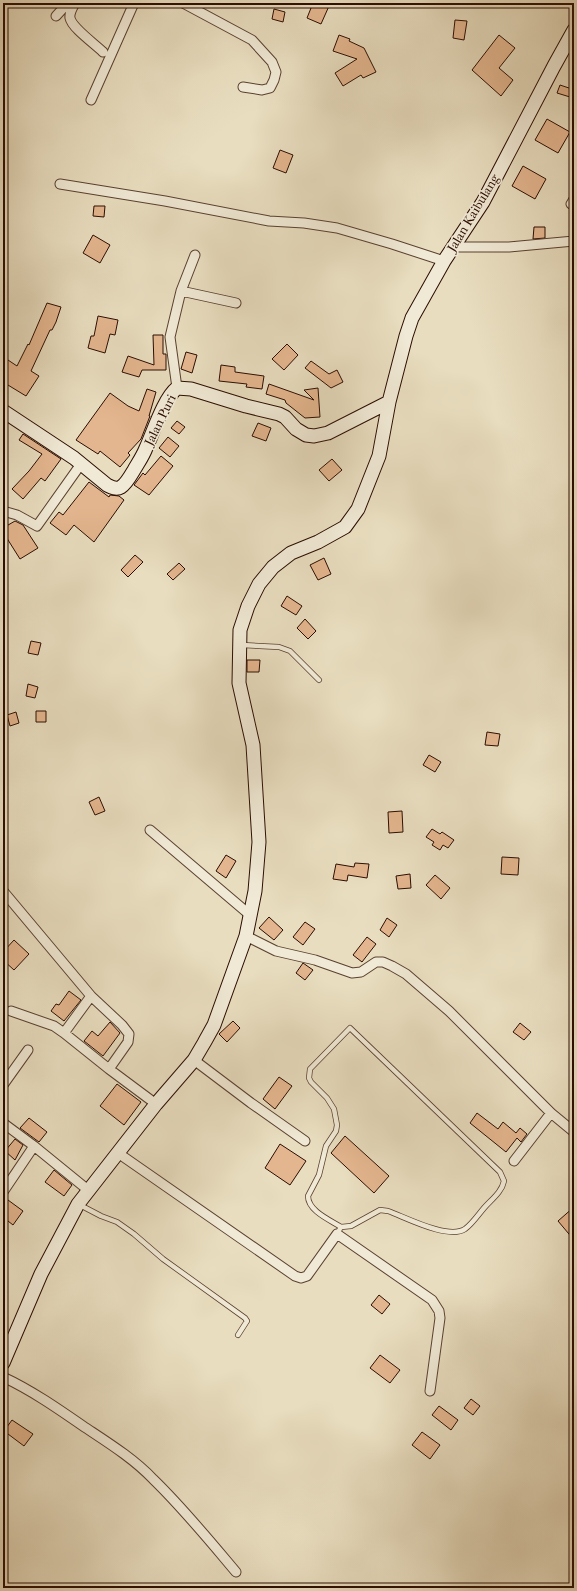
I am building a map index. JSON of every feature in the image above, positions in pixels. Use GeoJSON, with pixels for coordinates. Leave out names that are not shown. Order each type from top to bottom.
{"type":"FeatureCollection","features":[{"type":"Feature","properties":{"kind":"street"},"geometry":{"type":"LineString","coordinates":[[56,16],[68,3]]}},
{"type":"Feature","properties":{"kind":"street"},"geometry":{"type":"LineString","coordinates":[[76,3],[70,18],[78,29],[103,52]]}},
{"type":"Feature","properties":{"kind":"street"},"geometry":{"type":"LineString","coordinates":[[91,100],[134,3]]}},
{"type":"Feature","properties":{"kind":"street"},"geometry":{"type":"LineString","coordinates":[[183,3],[252,40],[272,62],[276,72],[270,88],[262,90],[243,87]]}},
{"type":"Feature","properties":{"kind":"street","name":"Jalan Kaibulang"},"geometry":{"type":"LineString","coordinates":[[3,1363],[41,1274],[78,1204],[156,1104],[194,1060],[214,1025],[246,936],[255,891],[259,842],[253,746],[239,683],[240,630],[248,606],[259,584],[273,567],[291,553],[345,527],[351,520],[371,479],[379,456],[389,402],[412,318],[444,261],[483,202],[554,66],[573,35]]}},
{"type":"Feature","properties":{"kind":"street"},"geometry":{"type":"LineString","coordinates":[[60,184],[165,201],[269,221],[304,223],[337,228],[444,261]]}},
{"type":"Feature","properties":{"kind":"street"},"geometry":{"type":"LineString","coordinates":[[453,247],[509,247],[574,241]]}},
{"type":"Feature","properties":{"kind":"street"},"geometry":{"type":"LineString","coordinates":[[177,388],[170,337],[181,291],[195,255]]}},
{"type":"Feature","properties":{"kind":"street"},"geometry":{"type":"LineString","coordinates":[[181,291],[236,303]]}},
{"type":"Feature","properties":{"kind":"street","name":"Jalan Puri"},"geometry":{"type":"LineString","coordinates":[[3,411],[81,464],[113,488],[122,487],[145,451],[166,402],[177,388],[182,387],[191,389],[246,406],[279,414],[301,432],[306,435],[314,436],[328,434],[389,402]]}},
{"type":"Feature","properties":{"kind":"street"},"geometry":{"type":"LineString","coordinates":[[3,511],[37,526],[81,464]]}},
{"type":"Feature","properties":{"kind":"street"},"geometry":{"type":"LineString","coordinates":[[150,830],[250,915]]}},
{"type":"Feature","properties":{"kind":"street"},"geometry":{"type":"LineString","coordinates":[[4,897],[91,996],[122,1025],[129,1034],[128,1042],[109,1069]]}},
{"type":"Feature","properties":{"kind":"street"},"geometry":{"type":"LineString","coordinates":[[246,936],[276,951],[315,960],[352,973],[361,972],[376,962],[383,962],[406,974],[449,1011],[551,1113],[574,1132]]}},
{"type":"Feature","properties":{"kind":"street"},"geometry":{"type":"LineString","coordinates":[[64,1033],[91,996]]}},
{"type":"Feature","properties":{"kind":"street"},"geometry":{"type":"LineString","coordinates":[[11,1011],[54,1026],[156,1104]]}},
{"type":"Feature","properties":{"kind":"street"},"geometry":{"type":"LineString","coordinates":[[3,1085],[28,1050]]}},
{"type":"Feature","properties":{"kind":"street"},"geometry":{"type":"LineString","coordinates":[[194,1060],[305,1141]]}},
{"type":"Feature","properties":{"kind":"street"},"geometry":{"type":"LineString","coordinates":[[514,1161],[551,1113]]}},
{"type":"Feature","properties":{"kind":"street"},"geometry":{"type":"LineString","coordinates":[[3,1123],[88,1190]]}},
{"type":"Feature","properties":{"kind":"street"},"geometry":{"type":"LineString","coordinates":[[3,1192],[34,1146]]}},
{"type":"Feature","properties":{"kind":"street"},"geometry":{"type":"LineString","coordinates":[[118,1153],[295,1276],[301,1278],[307,1276],[339,1231],[432,1300],[439,1311],[440,1318],[430,1391]]}},
{"type":"Feature","properties":{"kind":"street"},"geometry":{"type":"LineString","coordinates":[[3,1377],[46,1400],[132,1460],[153,1478],[236,1572]]}},
{"type":"Feature","properties":{"kind":"lane"},"geometry":{"type":"LineString","coordinates":[[240,645],[279,647],[290,651],[319,680]]}},
{"type":"Feature","properties":{"kind":"lane"},"geometry":{"type":"LineString","coordinates":[[350,1028],[500,1172],[504,1181],[501,1189],[477,1216],[465,1229],[457,1232],[441,1231],[388,1211],[380,1210],[339,1231],[315,1210],[308,1200],[308,1196],[319,1175],[326,1146],[336,1131],[337,1125],[334,1109],[327,1098],[311,1082],[309,1074],[310,1069],[350,1028]]}},
{"type":"Feature","properties":{"kind":"lane"},"geometry":{"type":"LineString","coordinates":[[78,1204],[101,1216],[117,1222],[134,1234],[163,1259],[245,1318],[247,1321],[238,1335]]}},
{"type":"Feature","properties":{"kind":"building"},"geometry":{"type":"Polygon","coordinates":[[[313,3],[320,3],[329,6],[321,24],[307,18],[313,3]]]}},
{"type":"Feature","properties":{"kind":"building"},"geometry":{"type":"Polygon","coordinates":[[[274,9],[285,12],[283,22],[272,19],[274,9]]]}},
{"type":"Feature","properties":{"kind":"building"},"geometry":{"type":"Polygon","coordinates":[[[455,20],[467,21],[464,40],[453,38],[455,20]]]}},
{"type":"Feature","properties":{"kind":"building"},"geometry":{"type":"Polygon","coordinates":[[[339,35],[350,39],[349,41],[364,48],[376,72],[363,78],[361,75],[343,86],[335,73],[357,59],[333,51],[339,35]]]}},
{"type":"Feature","properties":{"kind":"building"},"geometry":{"type":"Polygon","coordinates":[[[499,35],[515,48],[499,68],[513,80],[501,96],[472,70],[499,35]]]}},
{"type":"Feature","properties":{"kind":"building"},"geometry":{"type":"Polygon","coordinates":[[[560,85],[572,89],[570,97],[557,93],[560,85]]]}},
{"type":"Feature","properties":{"kind":"building"},"geometry":{"type":"Polygon","coordinates":[[[547,119],[570,132],[558,153],[535,140],[547,119]]]}},
{"type":"Feature","properties":{"kind":"building"},"geometry":{"type":"Polygon","coordinates":[[[280,150],[293,155],[286,173],[273,168],[280,150]]]}},
{"type":"Feature","properties":{"kind":"building"},"geometry":{"type":"Polygon","coordinates":[[[523,166],[546,179],[535,199],[512,186],[523,166]]]}},
{"type":"Feature","properties":{"kind":"building"},"geometry":{"type":"Polygon","coordinates":[[[94,206],[105,206],[104,217],[93,216],[94,206]]]}},
{"type":"Feature","properties":{"kind":"building"},"geometry":{"type":"Polygon","coordinates":[[[534,227],[545,227],[545,238],[533,239],[534,227]]]}},
{"type":"Feature","properties":{"kind":"building"},"geometry":{"type":"Polygon","coordinates":[[[93,235],[110,245],[100,263],[83,253],[93,235]]]}},
{"type":"Feature","properties":{"kind":"building"},"geometry":{"type":"Polygon","coordinates":[[[47,303],[61,307],[56,322],[52,330],[50,330],[31,371],[39,376],[26,396],[3,382],[3,367],[8,360],[17,366],[28,344],[29,345],[47,303]]]}},
{"type":"Feature","properties":{"kind":"building"},"geometry":{"type":"Polygon","coordinates":[[[98,316],[118,320],[115,335],[110,334],[105,353],[88,348],[91,336],[94,336],[98,316]]]}},
{"type":"Feature","properties":{"kind":"building"},"geometry":{"type":"Polygon","coordinates":[[[153,335],[163,335],[163,354],[166,354],[166,370],[142,370],[139,377],[122,372],[128,356],[154,365],[153,335]]]}},
{"type":"Feature","properties":{"kind":"building"},"geometry":{"type":"Polygon","coordinates":[[[287,344],[298,355],[284,370],[272,359],[287,344]]]}},
{"type":"Feature","properties":{"kind":"building"},"geometry":{"type":"Polygon","coordinates":[[[186,352],[197,355],[192,373],[181,369],[186,352]]]}},
{"type":"Feature","properties":{"kind":"building"},"geometry":{"type":"Polygon","coordinates":[[[311,361],[329,374],[337,370],[343,382],[331,388],[305,368],[311,361]]]}},
{"type":"Feature","properties":{"kind":"building"},"geometry":{"type":"Polygon","coordinates":[[[221,365],[235,367],[235,372],[264,376],[262,389],[246,387],[247,384],[219,381],[221,365]]]}},
{"type":"Feature","properties":{"kind":"building"},"geometry":{"type":"Polygon","coordinates":[[[269,384],[314,400],[304,390],[318,388],[320,417],[305,418],[286,403],[285,400],[266,394],[269,384]]]}},
{"type":"Feature","properties":{"kind":"building"},"geometry":{"type":"Polygon","coordinates":[[[147,389],[156,392],[150,416],[141,439],[128,453],[130,455],[120,467],[100,451],[98,454],[76,440],[110,393],[128,406],[139,411],[147,389]]]}},
{"type":"Feature","properties":{"kind":"building"},"geometry":{"type":"Polygon","coordinates":[[[177,421],[185,427],[179,434],[171,428],[177,421]]]}},
{"type":"Feature","properties":{"kind":"building"},"geometry":{"type":"Polygon","coordinates":[[[258,423],[271,428],[266,441],[252,436],[258,423]]]}},
{"type":"Feature","properties":{"kind":"building"},"geometry":{"type":"Polygon","coordinates":[[[23,434],[61,459],[45,481],[41,478],[23,499],[12,489],[42,454],[19,440],[23,434]]]}},
{"type":"Feature","properties":{"kind":"building"},"geometry":{"type":"Polygon","coordinates":[[[168,437],[179,446],[170,457],[159,448],[168,437]]]}},
{"type":"Feature","properties":{"kind":"building"},"geometry":{"type":"Polygon","coordinates":[[[161,456],[173,466],[149,495],[134,485],[143,473],[145,475],[161,456]]]}},
{"type":"Feature","properties":{"kind":"building"},"geometry":{"type":"Polygon","coordinates":[[[332,459],[342,470],[329,481],[319,470],[332,459]]]}},
{"type":"Feature","properties":{"kind":"building"},"geometry":{"type":"Polygon","coordinates":[[[89,482],[109,497],[110,495],[119,496],[124,500],[94,542],[74,525],[66,535],[50,523],[59,512],[63,515],[89,482]]]}},
{"type":"Feature","properties":{"kind":"building"},"geometry":{"type":"Polygon","coordinates":[[[15,521],[23,525],[38,548],[20,559],[3,532],[3,528],[15,521]]]}},
{"type":"Feature","properties":{"kind":"building"},"geometry":{"type":"Polygon","coordinates":[[[135,555],[143,562],[128,577],[121,570],[135,555]]]}},
{"type":"Feature","properties":{"kind":"building"},"geometry":{"type":"Polygon","coordinates":[[[324,558],[331,574],[318,580],[310,565],[324,558]]]}},
{"type":"Feature","properties":{"kind":"building"},"geometry":{"type":"Polygon","coordinates":[[[179,563],[185,569],[173,580],[167,574],[179,563]]]}},
{"type":"Feature","properties":{"kind":"building"},"geometry":{"type":"Polygon","coordinates":[[[287,596],[302,606],[296,615],[281,606],[287,596]]]}},
{"type":"Feature","properties":{"kind":"building"},"geometry":{"type":"Polygon","coordinates":[[[305,619],[316,631],[308,639],[297,628],[305,619]]]}},
{"type":"Feature","properties":{"kind":"building"},"geometry":{"type":"Polygon","coordinates":[[[31,641],[41,643],[38,655],[28,653],[31,641]]]}},
{"type":"Feature","properties":{"kind":"building"},"geometry":{"type":"Polygon","coordinates":[[[247,660],[260,660],[259,672],[247,672],[247,660]]]}},
{"type":"Feature","properties":{"kind":"building"},"geometry":{"type":"Polygon","coordinates":[[[28,684],[38,687],[35,698],[26,696],[28,684]]]}},
{"type":"Feature","properties":{"kind":"building"},"geometry":{"type":"Polygon","coordinates":[[[36,711],[46,711],[46,722],[36,722],[36,711]]]}},
{"type":"Feature","properties":{"kind":"building"},"geometry":{"type":"Polygon","coordinates":[[[16,712],[19,723],[10,726],[7,715],[16,712]]]}},
{"type":"Feature","properties":{"kind":"building"},"geometry":{"type":"Polygon","coordinates":[[[487,732],[500,734],[498,746],[485,745],[487,732]]]}},
{"type":"Feature","properties":{"kind":"building"},"geometry":{"type":"Polygon","coordinates":[[[429,755],[441,762],[435,772],[423,765],[429,755]]]}},
{"type":"Feature","properties":{"kind":"building"},"geometry":{"type":"Polygon","coordinates":[[[99,797],[105,811],[95,815],[89,802],[99,797]]]}},
{"type":"Feature","properties":{"kind":"building"},"geometry":{"type":"Polygon","coordinates":[[[402,811],[403,832],[389,833],[388,812],[402,811]]]}},
{"type":"Feature","properties":{"kind":"building"},"geometry":{"type":"Polygon","coordinates":[[[432,829],[440,834],[442,832],[454,840],[448,848],[443,845],[440,850],[432,845],[434,842],[426,837],[432,829]]]}},
{"type":"Feature","properties":{"kind":"building"},"geometry":{"type":"Polygon","coordinates":[[[226,855],[236,861],[226,878],[216,871],[226,855]]]}},
{"type":"Feature","properties":{"kind":"building"},"geometry":{"type":"Polygon","coordinates":[[[502,857],[519,858],[518,875],[501,874],[502,857]]]}},
{"type":"Feature","properties":{"kind":"building"},"geometry":{"type":"Polygon","coordinates":[[[355,863],[369,864],[367,878],[348,875],[347,881],[333,879],[336,864],[354,867],[355,863]]]}},
{"type":"Feature","properties":{"kind":"building"},"geometry":{"type":"Polygon","coordinates":[[[410,874],[411,888],[398,889],[396,876],[410,874]]]}},
{"type":"Feature","properties":{"kind":"building"},"geometry":{"type":"Polygon","coordinates":[[[435,875],[450,888],[441,899],[426,885],[435,875]]]}},
{"type":"Feature","properties":{"kind":"building"},"geometry":{"type":"Polygon","coordinates":[[[269,917],[283,930],[274,940],[259,928],[269,917]]]}},
{"type":"Feature","properties":{"kind":"building"},"geometry":{"type":"Polygon","coordinates":[[[387,918],[397,925],[389,937],[380,930],[387,918]]]}},
{"type":"Feature","properties":{"kind":"building"},"geometry":{"type":"Polygon","coordinates":[[[305,922],[315,929],[303,945],[293,937],[305,922]]]}},
{"type":"Feature","properties":{"kind":"building"},"geometry":{"type":"Polygon","coordinates":[[[367,937],[376,944],[362,962],[353,955],[367,937]]]}},
{"type":"Feature","properties":{"kind":"building"},"geometry":{"type":"Polygon","coordinates":[[[14,940],[29,954],[14,970],[3,960],[3,952],[14,940]]]}},
{"type":"Feature","properties":{"kind":"building"},"geometry":{"type":"Polygon","coordinates":[[[303,963],[313,970],[305,980],[296,973],[303,963]]]}},
{"type":"Feature","properties":{"kind":"building"},"geometry":{"type":"Polygon","coordinates":[[[69,991],[81,1000],[64,1021],[51,1011],[56,1004],[59,1005],[69,991]]]}},
{"type":"Feature","properties":{"kind":"building"},"geometry":{"type":"Polygon","coordinates":[[[233,1021],[240,1028],[227,1042],[219,1034],[233,1021]]]}},
{"type":"Feature","properties":{"kind":"building"},"geometry":{"type":"Polygon","coordinates":[[[110,1022],[120,1033],[103,1056],[84,1041],[92,1031],[98,1036],[110,1022]]]}},
{"type":"Feature","properties":{"kind":"building"},"geometry":{"type":"Polygon","coordinates":[[[520,1023],[531,1032],[524,1040],[513,1032],[520,1023]]]}},
{"type":"Feature","properties":{"kind":"building"},"geometry":{"type":"Polygon","coordinates":[[[279,1077],[292,1086],[275,1109],[263,1099],[279,1077]]]}},
{"type":"Feature","properties":{"kind":"building"},"geometry":{"type":"Polygon","coordinates":[[[117,1084],[141,1102],[124,1125],[100,1106],[117,1084]]]}},
{"type":"Feature","properties":{"kind":"building"},"geometry":{"type":"Polygon","coordinates":[[[477,1113],[498,1129],[503,1122],[516,1133],[520,1128],[527,1134],[521,1142],[517,1138],[506,1152],[470,1123],[477,1113]]]}},
{"type":"Feature","properties":{"kind":"building"},"geometry":{"type":"Polygon","coordinates":[[[29,1118],[47,1132],[39,1142],[20,1128],[29,1118]]]}},
{"type":"Feature","properties":{"kind":"building"},"geometry":{"type":"Polygon","coordinates":[[[345,1136],[389,1176],[374,1193],[331,1153],[345,1136]]]}},
{"type":"Feature","properties":{"kind":"building"},"geometry":{"type":"Polygon","coordinates":[[[15,1139],[23,1145],[15,1160],[5,1151],[15,1139]]]}},
{"type":"Feature","properties":{"kind":"building"},"geometry":{"type":"Polygon","coordinates":[[[280,1144],[306,1161],[290,1185],[265,1168],[280,1144]]]}},
{"type":"Feature","properties":{"kind":"building"},"geometry":{"type":"Polygon","coordinates":[[[54,1170],[72,1185],[64,1196],[45,1182],[54,1170]]]}},
{"type":"Feature","properties":{"kind":"building"},"geometry":{"type":"Polygon","coordinates":[[[8,1200],[23,1211],[13,1225],[3,1217],[3,1206],[8,1200]]]}},
{"type":"Feature","properties":{"kind":"building"},"geometry":{"type":"Polygon","coordinates":[[[574,1207],[574,1240],[558,1221],[574,1207]]]}},
{"type":"Feature","properties":{"kind":"building"},"geometry":{"type":"Polygon","coordinates":[[[379,1295],[390,1304],[382,1314],[371,1305],[379,1295]]]}},
{"type":"Feature","properties":{"kind":"building"},"geometry":{"type":"Polygon","coordinates":[[[380,1355],[400,1370],[390,1383],[370,1368],[380,1355]]]}},
{"type":"Feature","properties":{"kind":"building"},"geometry":{"type":"Polygon","coordinates":[[[471,1399],[480,1406],[473,1415],[464,1408],[471,1399]]]}},
{"type":"Feature","properties":{"kind":"building"},"geometry":{"type":"Polygon","coordinates":[[[439,1406],[458,1420],[451,1430],[432,1415],[439,1406]]]}},
{"type":"Feature","properties":{"kind":"building"},"geometry":{"type":"Polygon","coordinates":[[[12,1420],[33,1434],[24,1446],[4,1431],[12,1420]]]}},
{"type":"Feature","properties":{"kind":"building"},"geometry":{"type":"Polygon","coordinates":[[[422,1432],[440,1445],[430,1459],[412,1445],[422,1432]]]}}]}
